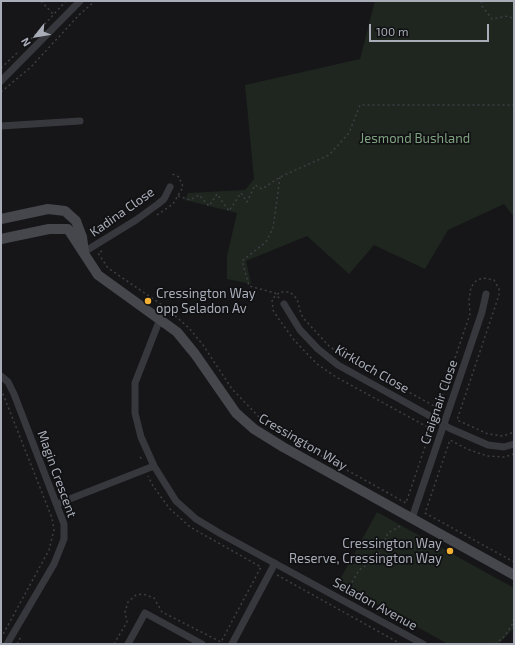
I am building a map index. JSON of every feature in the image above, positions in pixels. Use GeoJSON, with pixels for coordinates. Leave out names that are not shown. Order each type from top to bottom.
{"type":"FeatureCollection","features":[{"type":"Feature","properties":{"kind":"street"},"geometry":{"type":"LineString","coordinates":[[1,81],[80,1]]}},
{"type":"Feature","properties":{"kind":"street"},"geometry":{"type":"LineString","coordinates":[[1,126],[80,121]]}},
{"type":"Feature","properties":{"kind":"street","name":"Kadina Close"},"geometry":{"type":"LineString","coordinates":[[84,252],[136,220],[158,204],[164,199],[170,187]]}},
{"type":"Feature","properties":{"kind":"street"},"geometry":{"type":"LineString","coordinates":[[1,219],[48,209],[65,210],[76,221],[82,237],[84,252]]}},
{"type":"Feature","properties":{"kind":"street"},"geometry":{"type":"LineString","coordinates":[[1,239],[37,231],[66,228],[70,231],[84,252]]}},
{"type":"Feature","properties":{"kind":"street","name":"Cressington Way"},"geometry":{"type":"LineString","coordinates":[[84,252],[91,266],[98,275],[177,332],[236,413],[249,426],[283,447],[514,575]]}},
{"type":"Feature","properties":{"kind":"street","name":"Craignair Close"},"geometry":{"type":"LineString","coordinates":[[412,518],[482,312],[486,294]]}},
{"type":"Feature","properties":{"kind":"street","name":"Kirkloch Close"},"geometry":{"type":"LineString","coordinates":[[284,304],[300,330],[318,349],[338,366],[444,425],[488,446],[504,447],[514,444]]}},
{"type":"Feature","properties":{"kind":"street","name":"Seladon Avenue"},"geometry":{"type":"LineString","coordinates":[[160,319],[135,383],[135,413],[139,431],[154,466],[176,501],[196,519],[422,644]]}},
{"type":"Feature","properties":{"kind":"street","name":"Magin Crescent"},"geometry":{"type":"LineString","coordinates":[[1,376],[8,382],[14,394],[64,524],[64,539],[60,550],[8,644]]}},
{"type":"Feature","properties":{"kind":"street"},"geometry":{"type":"LineString","coordinates":[[57,504],[154,466]]}},
{"type":"Feature","properties":{"kind":"street"},"geometry":{"type":"LineString","coordinates":[[232,644],[275,563]]}},
{"type":"Feature","properties":{"kind":"street"},"geometry":{"type":"LineString","coordinates":[[128,644],[145,613],[202,644]]}},
{"type":"Feature","properties":{"kind":"path"},"geometry":{"type":"LineString","coordinates":[[41,1],[53,14]]}},
{"type":"Feature","properties":{"kind":"path"},"geometry":{"type":"LineString","coordinates":[[30,39],[66,1]]}},
{"type":"Feature","properties":{"kind":"path"},"geometry":{"type":"LineString","coordinates":[[1,92],[31,67],[79,15],[95,1]]}},
{"type":"Feature","properties":{"kind":"path"},"geometry":{"type":"LineString","coordinates":[[481,1],[492,19],[508,16],[514,19]]}},
{"type":"Feature","properties":{"kind":"path"},"geometry":{"type":"LineString","coordinates":[[1,68],[21,49]]}},
{"type":"Feature","properties":{"kind":"path"},"geometry":{"type":"LineString","coordinates":[[170,173],[175,174],[182,181],[183,187],[178,196],[190,200],[199,195],[209,206],[217,194],[229,211],[241,193],[247,202],[255,184],[262,190],[280,177],[329,155],[349,133],[360,105],[514,105]]}},
{"type":"Feature","properties":{"kind":"path"},"geometry":{"type":"LineString","coordinates":[[280,177],[273,228],[266,242],[242,261],[249,286],[276,294],[284,304]]}},
{"type":"Feature","properties":{"kind":"path"},"geometry":{"type":"LineString","coordinates":[[98,253],[108,268],[182,321],[203,345],[243,402],[264,422],[284,435],[406,503],[433,425]]}},
{"type":"Feature","properties":{"kind":"path"},"geometry":{"type":"LineString","coordinates":[[437,412],[470,314],[469,300],[471,287],[477,280],[483,278],[494,280],[499,289],[499,295],[456,424]]}},
{"type":"Feature","properties":{"kind":"path"},"geometry":{"type":"LineString","coordinates":[[431,429],[336,377],[317,364],[294,340],[273,310],[272,299],[276,294],[285,291],[294,295],[305,320],[318,335],[337,352],[442,410]]}},
{"type":"Feature","properties":{"kind":"path"},"geometry":{"type":"LineString","coordinates":[[1,389],[52,518],[54,530],[50,550],[1,638]]}},
{"type":"Feature","properties":{"kind":"path"},"geometry":{"type":"LineString","coordinates":[[453,417],[488,434],[503,436],[514,432]]}},
{"type":"Feature","properties":{"kind":"path"},"geometry":{"type":"LineString","coordinates":[[452,437],[449,439],[425,513],[514,562]]}},
{"type":"Feature","properties":{"kind":"path"},"geometry":{"type":"LineString","coordinates":[[449,439],[487,456],[504,457],[514,454]]}},
{"type":"Feature","properties":{"kind":"path"},"geometry":{"type":"LineString","coordinates":[[141,479],[148,476],[153,486],[169,508],[190,527],[261,567],[221,642]]}},
{"type":"Feature","properties":{"kind":"path"},"geometry":{"type":"LineString","coordinates":[[347,591],[359,570],[377,558],[388,533],[402,525]]}},
{"type":"Feature","properties":{"kind":"path"},"geometry":{"type":"LineString","coordinates":[[277,575],[401,644]]}},
{"type":"Feature","properties":{"kind":"path"},"geometry":{"type":"LineString","coordinates":[[495,644],[505,636],[513,624],[514,615]]}},
{"type":"Feature","properties":{"kind":"path"},"geometry":{"type":"LineString","coordinates":[[17,644],[24,631]]}},
{"type":"Feature","properties":{"kind":"green space","name":"Jesmond Bushland"},"geometry":{"type":"Polygon","coordinates":[[[375,1],[514,1],[514,217],[504,204],[448,230],[425,269],[374,245],[349,274],[307,236],[246,261],[251,284],[227,279],[227,256],[237,213],[185,200],[188,193],[245,190],[254,179],[245,85],[360,59],[375,1]]]}},
{"type":"Feature","properties":{"kind":"green space"},"geometry":{"type":"Polygon","coordinates":[[[377,512],[514,588],[514,628],[499,644],[448,644],[338,583],[377,512]]]}},
{"type":"Feature","properties":{"kind":"place","name":"Cressington Way opp Seladon Av"},"geometry":{"type":"Point","coordinates":[148,301]}},
{"type":"Feature","properties":{"kind":"place","name":"Cressington Way Reserve, Cressington Way"},"geometry":{"type":"Point","coordinates":[450,551]}}]}
